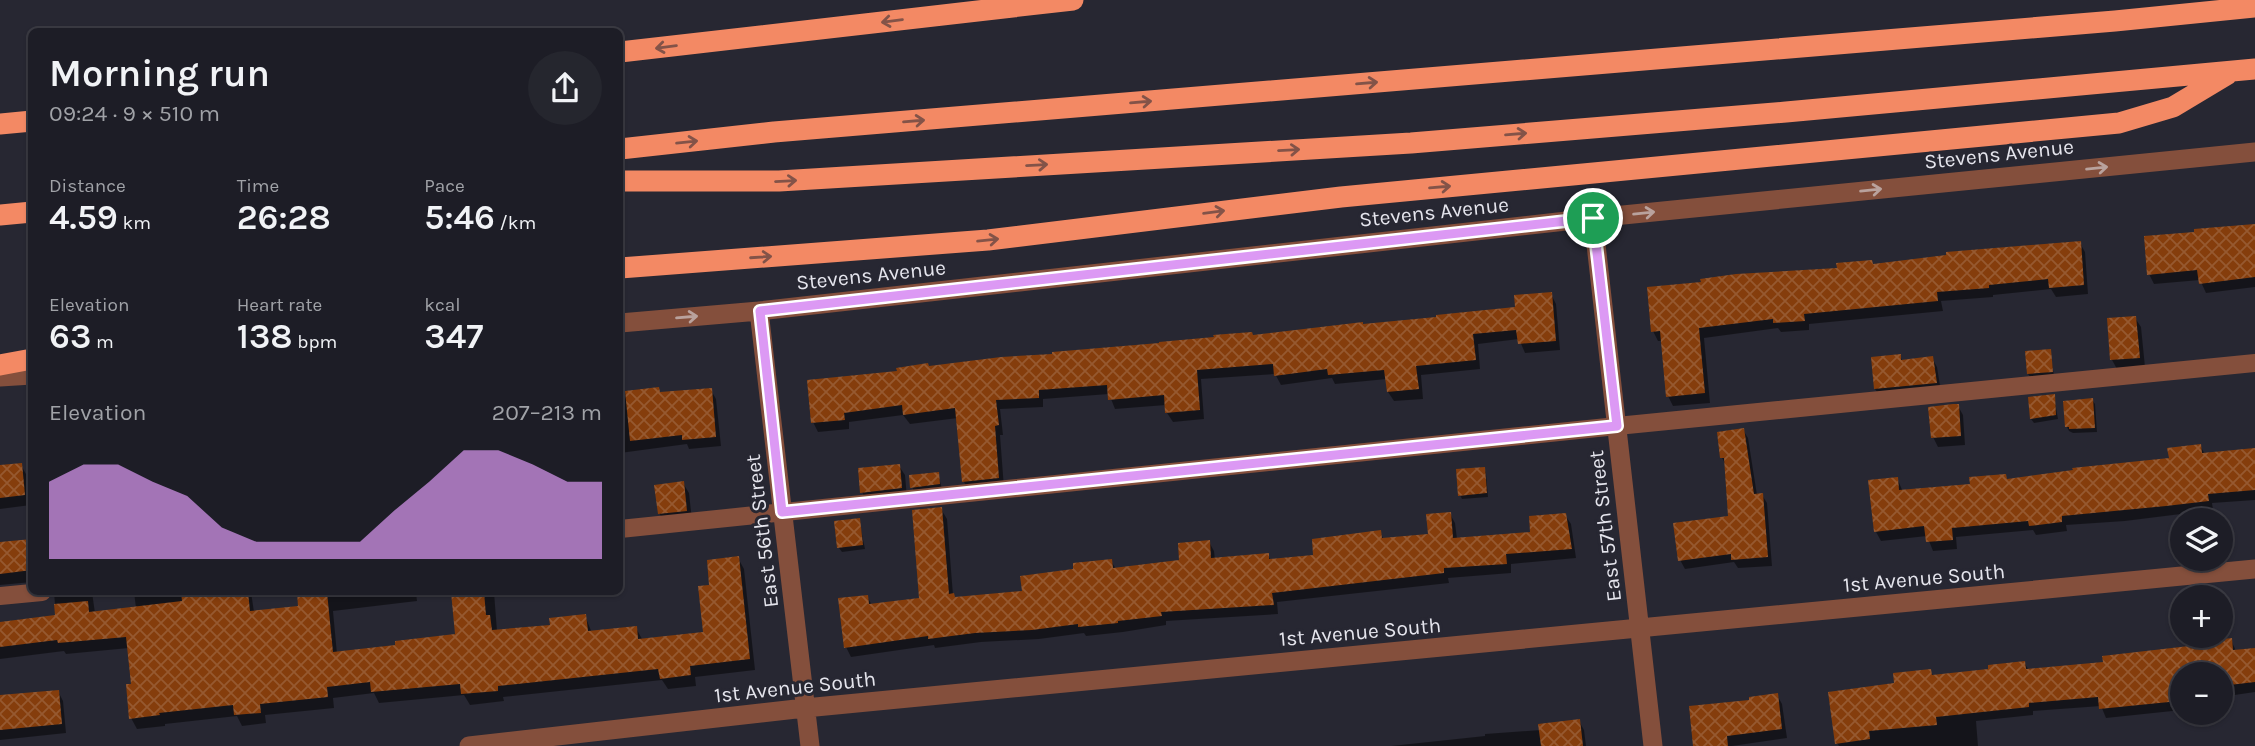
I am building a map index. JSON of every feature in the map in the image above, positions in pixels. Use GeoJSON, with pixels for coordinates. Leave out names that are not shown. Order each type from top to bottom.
{"type":"FeatureCollection","features":[{"type":"Feature","properties":{"kind":"highway"},"geometry":{"type":"LineString","coordinates":[[623,52],[1073,0]]}},
{"type":"Feature","properties":{"kind":"highway"},"geometry":{"type":"LineString","coordinates":[[623,149],[788,131],[2255,7]]}},
{"type":"Feature","properties":{"kind":"highway"},"geometry":{"type":"LineString","coordinates":[[623,181],[779,181],[1412,143],[2255,69]]}},
{"type":"Feature","properties":{"kind":"highway"},"geometry":{"type":"LineString","coordinates":[[623,268],[988,240],[1341,197],[2119,123],[2173,107],[2233,71]]}},
{"type":"Feature","properties":{"kind":"highway"},"geometry":{"type":"LineString","coordinates":[[0,124],[28,121]]}},
{"type":"Feature","properties":{"kind":"highway"},"geometry":{"type":"LineString","coordinates":[[0,215],[28,212]]}},
{"type":"Feature","properties":{"kind":"highway"},"geometry":{"type":"LineString","coordinates":[[0,365],[28,360]]}},
{"type":"Feature","properties":{"kind":"street","name":"Stevens Avenue"},"geometry":{"type":"LineString","coordinates":[[623,323],[760,311],[1593,218],[2255,152]]}},
{"type":"Feature","properties":{"kind":"street","name":"East 57th Street"},"geometry":{"type":"LineString","coordinates":[[1593,218],[1653,746]]}},
{"type":"Feature","properties":{"kind":"street","name":"East 56th Street"},"geometry":{"type":"LineString","coordinates":[[760,311],[810,746]]}},
{"type":"Feature","properties":{"kind":"street"},"geometry":{"type":"LineString","coordinates":[[0,377],[28,375]]}},
{"type":"Feature","properties":{"kind":"street","name":"1st Avenue South"},"geometry":{"type":"LineString","coordinates":[[469,746],[805,708],[2255,569]]}},
{"type":"Feature","properties":{"kind":"lane"},"geometry":{"type":"LineString","coordinates":[[623,529],[2255,363]]}},
{"type":"Feature","properties":{"kind":"lane"},"geometry":{"type":"LineString","coordinates":[[0,596],[28,593]]}},
{"type":"Feature","properties":{"kind":"building"},"geometry":{"type":"Polygon","coordinates":[[[2255,224],[2255,277],[2199,284],[2197,270],[2147,275],[2144,236],[2255,224]]]}},
{"type":"Feature","properties":{"kind":"building"},"geometry":{"type":"Polygon","coordinates":[[[2081,241],[2084,285],[2049,288],[2048,279],[1989,285],[1989,288],[1937,292],[1938,301],[1804,314],[1805,321],[1773,323],[1773,319],[1699,328],[1705,393],[1666,397],[1660,331],[1651,332],[1647,287],[1701,282],[1700,279],[1736,274],[1837,268],[1836,263],[1872,260],[1873,264],[1946,255],[1946,252],[2081,241]]]}},
{"type":"Feature","properties":{"kind":"building"},"geometry":{"type":"Polygon","coordinates":[[[1552,292],[1556,341],[1518,344],[1516,330],[1473,334],[1476,360],[1416,366],[1419,389],[1387,392],[1384,370],[1328,375],[1327,369],[1274,376],[1273,364],[1197,370],[1200,410],[1165,413],[1164,395],[1108,400],[1107,385],[1039,390],[1039,398],[996,400],[999,478],[962,482],[955,408],[903,415],[902,405],[844,413],[845,420],[811,423],[807,380],[897,371],[896,368],[928,363],[929,366],[1214,337],[1213,335],[1252,332],[1253,335],[1363,322],[1436,317],[1515,307],[1514,295],[1552,292]]]}},
{"type":"Feature","properties":{"kind":"building"},"geometry":{"type":"Polygon","coordinates":[[[2136,316],[2140,358],[2110,360],[2107,318],[2136,316]]]}},
{"type":"Feature","properties":{"kind":"building"},"geometry":{"type":"Polygon","coordinates":[[[2051,349],[2053,372],[2027,374],[2025,351],[2051,349]]]}},
{"type":"Feature","properties":{"kind":"building"},"geometry":{"type":"Polygon","coordinates":[[[1901,354],[1901,360],[1933,356],[1937,383],[1874,389],[1871,357],[1901,354]]]}},
{"type":"Feature","properties":{"kind":"building"},"geometry":{"type":"Polygon","coordinates":[[[659,387],[660,392],[712,388],[716,437],[682,440],[682,435],[630,441],[625,391],[659,387]]]}},
{"type":"Feature","properties":{"kind":"building"},"geometry":{"type":"Polygon","coordinates":[[[2055,394],[2056,415],[2030,419],[2028,397],[2055,394]]]}},
{"type":"Feature","properties":{"kind":"building"},"geometry":{"type":"Polygon","coordinates":[[[2093,398],[2095,428],[2065,427],[2063,401],[2093,398]]]}},
{"type":"Feature","properties":{"kind":"building"},"geometry":{"type":"Polygon","coordinates":[[[1959,404],[1961,436],[1931,438],[1928,407],[1959,404]]]}},
{"type":"Feature","properties":{"kind":"building"},"geometry":{"type":"Polygon","coordinates":[[[1744,428],[1754,494],[1763,493],[1768,557],[1731,560],[1731,554],[1678,561],[1673,523],[1728,516],[1724,458],[1720,458],[1717,432],[1744,428]]]}},
{"type":"Feature","properties":{"kind":"building"},"geometry":{"type":"Polygon","coordinates":[[[2201,444],[2202,453],[2255,448],[2255,490],[2208,494],[2209,501],[2062,516],[2062,522],[2029,526],[2028,521],[1952,528],[1953,540],[1926,542],[1924,526],[1874,532],[1868,480],[1898,477],[1899,490],[1970,484],[1969,477],[2006,474],[2007,479],[2073,470],[2072,468],[2169,458],[2167,448],[2201,444]]]}},
{"type":"Feature","properties":{"kind":"building"},"geometry":{"type":"Polygon","coordinates":[[[22,463],[25,495],[0,498],[0,465],[22,463]]]}},
{"type":"Feature","properties":{"kind":"building"},"geometry":{"type":"Polygon","coordinates":[[[900,464],[902,488],[860,493],[858,468],[900,464]]]}},
{"type":"Feature","properties":{"kind":"building"},"geometry":{"type":"Polygon","coordinates":[[[1485,467],[1487,493],[1458,496],[1456,469],[1485,467]]]}},
{"type":"Feature","properties":{"kind":"building"},"geometry":{"type":"Polygon","coordinates":[[[939,472],[940,484],[910,488],[909,475],[939,472]]]}},
{"type":"Feature","properties":{"kind":"building"},"geometry":{"type":"Polygon","coordinates":[[[684,481],[687,511],[658,514],[654,485],[684,481]]]}},
{"type":"Feature","properties":{"kind":"building"},"geometry":{"type":"Polygon","coordinates":[[[942,507],[949,594],[954,593],[955,597],[1022,591],[1020,576],[1073,569],[1073,563],[1112,559],[1113,568],[1179,560],[1178,543],[1210,540],[1211,558],[1269,553],[1269,559],[1313,555],[1312,539],[1381,530],[1382,538],[1428,534],[1426,514],[1451,512],[1453,538],[1530,532],[1529,516],[1566,513],[1572,549],[1506,554],[1507,564],[1444,568],[1444,573],[1272,593],[1274,605],[1161,612],[1162,616],[1118,623],[1078,627],[1078,624],[928,639],[928,636],[844,648],[838,598],[868,595],[869,604],[919,598],[912,510],[942,507]]]}},
{"type":"Feature","properties":{"kind":"building"},"geometry":{"type":"Polygon","coordinates":[[[860,518],[863,545],[837,548],[834,521],[860,518]]]}},
{"type":"Feature","properties":{"kind":"building"},"geometry":{"type":"Polygon","coordinates":[[[28,539],[28,570],[0,574],[0,542],[28,539]]]}},
{"type":"Feature","properties":{"kind":"building"},"geometry":{"type":"Polygon","coordinates":[[[739,556],[750,659],[690,666],[691,675],[660,679],[658,669],[498,686],[498,691],[461,694],[460,684],[371,692],[370,682],[327,687],[328,697],[260,704],[261,713],[234,715],[233,705],[129,719],[126,684],[131,684],[126,637],[58,643],[57,640],[0,647],[0,622],[55,615],[54,604],[88,601],[89,612],[182,601],[181,595],[248,595],[250,611],[298,606],[297,595],[327,595],[333,652],[395,645],[395,641],[455,634],[451,595],[484,595],[486,615],[490,615],[492,630],[550,625],[549,618],[586,614],[588,631],[637,626],[638,639],[703,632],[698,586],[709,585],[707,560],[739,556]]]}},
{"type":"Feature","properties":{"kind":"building"},"geometry":{"type":"Polygon","coordinates":[[[2172,648],[2255,648],[2255,682],[2233,685],[2233,662],[2170,662],[2170,702],[2099,709],[2098,697],[2029,703],[2029,707],[1936,717],[1937,725],[1869,731],[1870,739],[1835,744],[1828,692],[1894,683],[1893,673],[1931,669],[1932,675],[1988,669],[1988,665],[2025,661],[2026,669],[2103,662],[2102,656],[2172,648]]]}},
{"type":"Feature","properties":{"kind":"building"},"geometry":{"type":"Polygon","coordinates":[[[59,690],[62,724],[0,730],[0,695],[59,690]]]}},
{"type":"Feature","properties":{"kind":"building"},"geometry":{"type":"Polygon","coordinates":[[[1778,693],[1782,729],[1727,736],[1728,746],[1693,746],[1689,706],[1749,700],[1749,697],[1778,693]]]}},
{"type":"Feature","properties":{"kind":"building"},"geometry":{"type":"Polygon","coordinates":[[[1580,719],[1583,746],[1541,746],[1538,724],[1580,719]]]}},
{"type":"Feature","properties":{"kind":"route"},"geometry":{"type":"LineString","coordinates":[[1593,218],[1617,426],[782,512],[760,311],[1593,218]]}}]}
